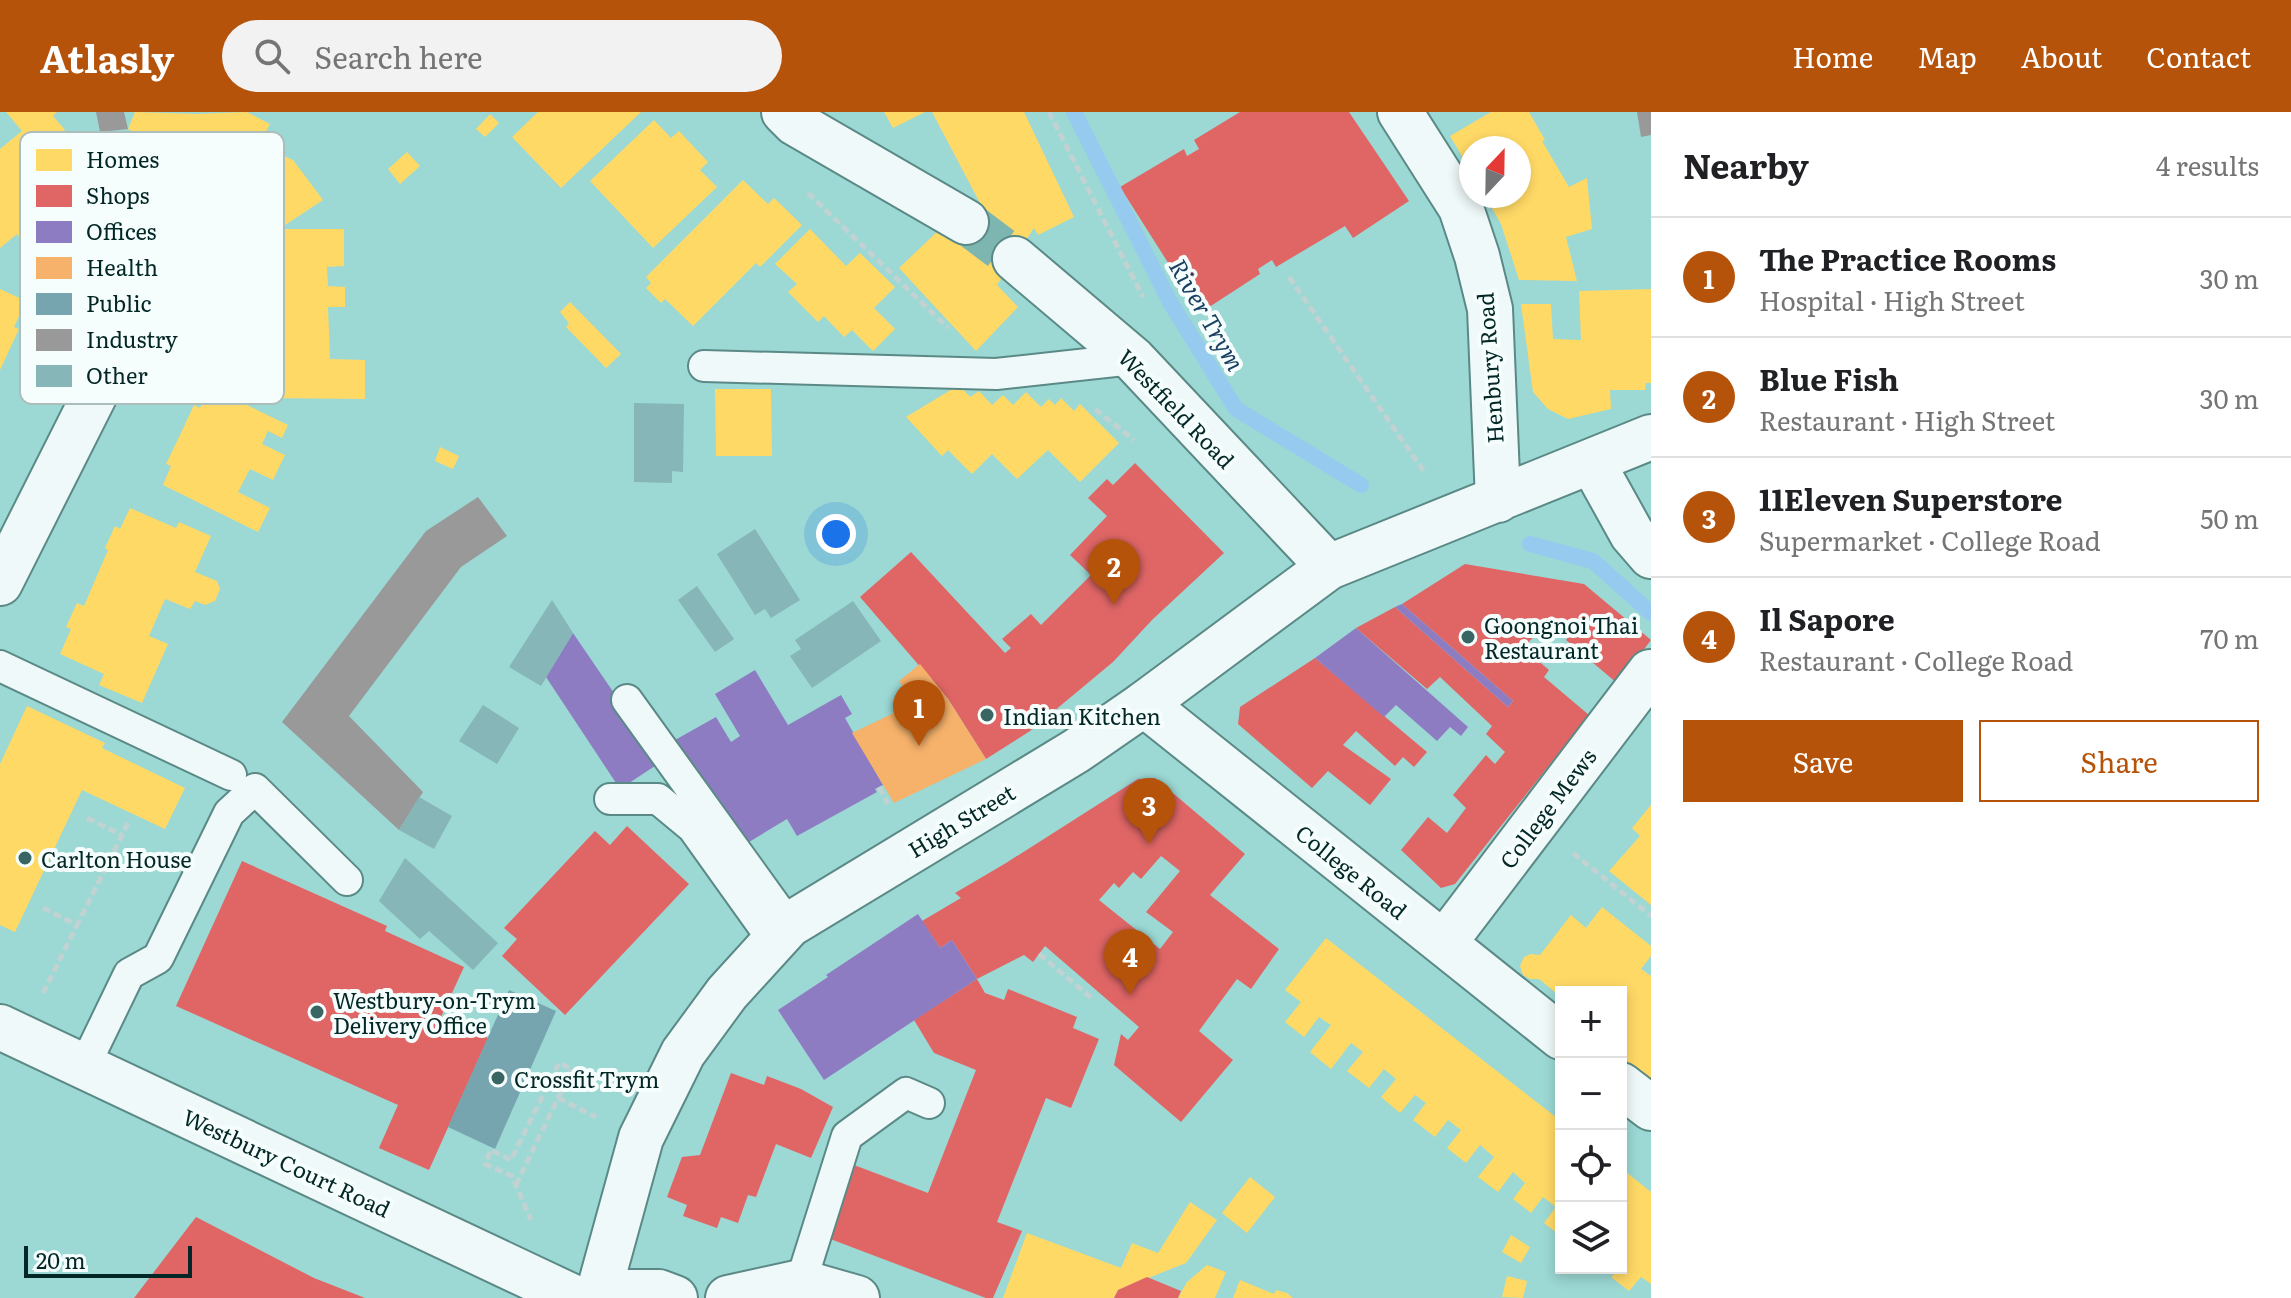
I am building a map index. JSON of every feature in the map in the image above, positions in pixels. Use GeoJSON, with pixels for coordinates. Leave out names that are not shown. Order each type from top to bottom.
{"type":"FeatureCollection","features":[{"type":"Feature","properties":{"kind":"street","name":"Henbury Road"},"geometry":{"type":"LineString","coordinates":[[1400,112],[1461,208],[1477,256],[1490,309],[1498,500]]}},
{"type":"Feature","properties":{"kind":"street"},"geometry":{"type":"LineString","coordinates":[[790,117],[966,222]]}},
{"type":"Feature","properties":{"kind":"street","name":"Westfield Road"},"geometry":{"type":"LineString","coordinates":[[1015,259],[1133,359],[1329,567]]}},
{"type":"Feature","properties":{"kind":"street"},"geometry":{"type":"LineString","coordinates":[[0,583],[90,404]]}},
{"type":"Feature","properties":{"kind":"street","name":"High Street"},"geometry":{"type":"LineString","coordinates":[[590,1296],[641,1138],[683,1053],[727,993],[781,933],[1076,751],[1329,567],[1651,437]]}},
{"type":"Feature","properties":{"kind":"street"},"geometry":{"type":"LineString","coordinates":[[1592,462],[1632,534],[1651,556]]}},
{"type":"Feature","properties":{"kind":"street","name":"College Mews"},"geometry":{"type":"LineString","coordinates":[[1444,943],[1650,672]]}},
{"type":"Feature","properties":{"kind":"street","name":"College Road"},"geometry":{"type":"LineString","coordinates":[[1144,704],[1555,1032]]}},
{"type":"Feature","properties":{"kind":"street","name":"Westbury Court Road"},"geometry":{"type":"LineString","coordinates":[[0,1027],[590,1296]]}},
{"type":"Feature","properties":{"kind":"street"},"geometry":{"type":"LineString","coordinates":[[1627,1090],[1651,1108]]}},
{"type":"Feature","properties":{"kind":"street"},"geometry":{"type":"LineString","coordinates":[[728,1298],[801,1282],[857,1298]]}},
{"type":"Feature","properties":{"kind":"street"},"geometry":{"type":"LineString","coordinates":[[590,1296],[659,1292],[675,1298]]}},
{"type":"Feature","properties":{"kind":"lane"},"geometry":{"type":"LineString","coordinates":[[704,366],[996,374],[1133,359]]}},
{"type":"Feature","properties":{"kind":"lane"},"geometry":{"type":"LineString","coordinates":[[0,666],[231,775]]}},
{"type":"Feature","properties":{"kind":"lane"},"geometry":{"type":"LineString","coordinates":[[627,700],[781,933]]}},
{"type":"Feature","properties":{"kind":"lane"},"geometry":{"type":"LineString","coordinates":[[84,1067],[129,974],[158,958],[229,813],[255,789],[347,880]]}},
{"type":"Feature","properties":{"kind":"lane"},"geometry":{"type":"LineString","coordinates":[[610,799],[658,799],[693,828],[781,933]]}},
{"type":"Feature","properties":{"kind":"lane"},"geometry":{"type":"LineString","coordinates":[[801,1282],[847,1136],[906,1093],[929,1103]]}},
{"type":"Feature","properties":{"kind":"path"},"geometry":{"type":"LineString","coordinates":[[1049,112],[1147,304]]}},
{"type":"Feature","properties":{"kind":"path"},"geometry":{"type":"LineString","coordinates":[[790,117],[803,188],[996,374]]}},
{"type":"Feature","properties":{"kind":"path"},"geometry":{"type":"LineString","coordinates":[[1289,277],[1454,516]]}},
{"type":"Feature","properties":{"kind":"path"},"geometry":{"type":"LineString","coordinates":[[1095,408],[1143,447]]}},
{"type":"Feature","properties":{"kind":"path"},"geometry":{"type":"LineString","coordinates":[[87,818],[122,835]]}},
{"type":"Feature","properties":{"kind":"path"},"geometry":{"type":"LineString","coordinates":[[65,949],[130,819]]}},
{"type":"Feature","properties":{"kind":"path"},"geometry":{"type":"LineString","coordinates":[[1535,822],[1651,916]]}},
{"type":"Feature","properties":{"kind":"path"},"geometry":{"type":"LineString","coordinates":[[43,908],[77,925]]}},
{"type":"Feature","properties":{"kind":"path"},"geometry":{"type":"LineString","coordinates":[[1039,954],[1094,1000]]}},
{"type":"Feature","properties":{"kind":"path"},"geometry":{"type":"LineString","coordinates":[[512,1176],[485,1164],[491,1150],[511,1160],[559,1063],[572,1069],[516,1185]]}},
{"type":"Feature","properties":{"kind":"path"},"geometry":{"type":"LineString","coordinates":[[558,1098],[592,1115]]}},
{"type":"Feature","properties":{"kind":"building: Homes"},"geometry":{"type":"Polygon","coordinates":[[[6,112],[57,112],[53,116],[65,130],[63,132],[22,131],[6,112]]]}},
{"type":"Feature","properties":{"kind":"building: Homes"},"geometry":{"type":"Polygon","coordinates":[[[135,112],[247,112],[270,124],[266,132],[133,132],[128,129],[135,112]]]}},
{"type":"Feature","properties":{"kind":"building: Homes"},"geometry":{"type":"Polygon","coordinates":[[[538,112],[641,112],[561,188],[512,137],[538,112]]]}},
{"type":"Feature","properties":{"kind":"building: Homes"},"geometry":{"type":"Polygon","coordinates":[[[884,112],[925,112],[893,128],[884,112]]]}},
{"type":"Feature","properties":{"kind":"building: Homes"},"geometry":{"type":"Polygon","coordinates":[[[932,112],[1024,112],[1074,217],[1038,235],[1034,228],[997,285],[1018,307],[976,351],[899,268],[940,229],[953,241],[980,203],[932,112]]]}},
{"type":"Feature","properties":{"kind":"building: Homes"},"geometry":{"type":"Polygon","coordinates":[[[1491,112],[1529,112],[1569,187],[1587,178],[1592,229],[1566,237],[1577,281],[1519,280],[1501,224],[1492,208],[1531,208],[1531,136],[1459,136],[1459,151],[1450,136],[1491,112]]]}},
{"type":"Feature","properties":{"kind":"building: Homes"},"geometry":{"type":"Polygon","coordinates":[[[490,114],[499,123],[485,137],[476,129],[490,114]]]}},
{"type":"Feature","properties":{"kind":"building: Homes"},"geometry":{"type":"Polygon","coordinates":[[[654,120],[671,138],[679,131],[708,162],[700,170],[717,187],[653,248],[590,181],[654,120]]]}},
{"type":"Feature","properties":{"kind":"building: Homes"},"geometry":{"type":"Polygon","coordinates":[[[20,133],[20,236],[17,234],[0,248],[0,149],[20,133]]]}},
{"type":"Feature","properties":{"kind":"building: Homes"},"geometry":{"type":"Polygon","coordinates":[[[407,152],[420,166],[400,184],[388,169],[407,152]]]}},
{"type":"Feature","properties":{"kind":"building: Homes"},"geometry":{"type":"Polygon","coordinates":[[[284,156],[293,160],[323,200],[284,226],[284,156]]]}},
{"type":"Feature","properties":{"kind":"building: Homes"},"geometry":{"type":"Polygon","coordinates":[[[743,180],[768,204],[774,198],[802,225],[760,267],[756,263],[693,326],[665,299],[661,303],[646,288],[651,283],[646,277],[743,180]]]}},
{"type":"Feature","properties":{"kind":"building: Homes"},"geometry":{"type":"Polygon","coordinates":[[[284,229],[344,229],[344,266],[327,267],[328,286],[345,287],[345,307],[328,307],[330,359],[365,360],[365,399],[284,398],[284,229]]]}},
{"type":"Feature","properties":{"kind":"building: Homes"},"geometry":{"type":"Polygon","coordinates":[[[810,229],[846,266],[860,253],[895,287],[874,308],[895,329],[873,351],[852,330],[844,337],[824,316],[818,322],[788,292],[797,284],[775,264],[810,229]]]}},
{"type":"Feature","properties":{"kind":"building: Homes"},"geometry":{"type":"Polygon","coordinates":[[[0,289],[20,298],[20,314],[14,327],[19,329],[0,370],[0,289]]]}},
{"type":"Feature","properties":{"kind":"building: Homes"},"geometry":{"type":"Polygon","coordinates":[[[1651,289],[1651,383],[1646,383],[1645,390],[1610,390],[1611,409],[1568,419],[1548,409],[1533,392],[1521,304],[1551,304],[1553,339],[1581,340],[1579,291],[1651,289]]]}},
{"type":"Feature","properties":{"kind":"building: Homes"},"geometry":{"type":"Polygon","coordinates":[[[570,302],[621,354],[606,368],[566,327],[569,323],[560,312],[570,302]]]}},
{"type":"Feature","properties":{"kind":"building: Homes"},"geometry":{"type":"Polygon","coordinates":[[[959,385],[970,397],[979,391],[992,405],[1003,395],[1013,405],[1026,392],[1041,407],[1049,399],[1055,405],[1061,398],[1074,411],[1080,404],[1119,443],[1080,482],[1048,450],[1017,479],[992,454],[972,474],[948,450],[942,456],[906,417],[959,385]]]}},
{"type":"Feature","properties":{"kind":"building: Homes"},"geometry":{"type":"Polygon","coordinates":[[[715,389],[771,389],[772,456],[716,456],[715,389]]]}},
{"type":"Feature","properties":{"kind":"building: Homes"},"geometry":{"type":"Polygon","coordinates":[[[202,404],[245,404],[288,425],[282,438],[268,431],[262,444],[285,455],[273,480],[250,469],[238,492],[270,508],[258,532],[163,485],[171,466],[166,464],[194,405],[200,408],[202,404]]]}},
{"type":"Feature","properties":{"kind":"building: Homes"},"geometry":{"type":"Polygon","coordinates":[[[440,447],[459,456],[453,469],[435,461],[440,447]]]}},
{"type":"Feature","properties":{"kind":"building: Homes"},"geometry":{"type":"Polygon","coordinates":[[[130,508],[176,528],[179,522],[211,536],[195,572],[217,581],[220,589],[215,601],[205,605],[195,601],[190,609],[165,599],[149,636],[168,644],[142,703],[99,685],[104,674],[60,654],[71,629],[66,627],[77,603],[84,606],[115,526],[120,529],[130,508]]]}},
{"type":"Feature","properties":{"kind":"building: Homes","name":"Carlton House"},"geometry":{"type":"Polygon","coordinates":[[[27,706],[105,743],[102,748],[185,788],[165,829],[82,790],[15,932],[0,925],[0,764],[27,706]]]}},
{"type":"Feature","properties":{"kind":"building: Homes"},"geometry":{"type":"Polygon","coordinates":[[[1651,805],[1651,905],[1609,871],[1640,836],[1632,828],[1651,805]]]}},
{"type":"Feature","properties":{"kind":"building: Homes"},"geometry":{"type":"Polygon","coordinates":[[[1602,907],[1651,946],[1651,956],[1641,969],[1651,976],[1651,1082],[1627,1063],[1627,986],[1555,986],[1555,992],[1539,979],[1523,975],[1520,966],[1524,957],[1540,955],[1571,915],[1586,928],[1602,907]]]}},
{"type":"Feature","properties":{"kind":"building: Homes"},"geometry":{"type":"Polygon","coordinates":[[[1326,938],[1555,1116],[1555,1206],[1543,1197],[1531,1213],[1513,1199],[1525,1183],[1513,1172],[1498,1192],[1478,1177],[1494,1157],[1480,1145],[1466,1163],[1447,1148],[1461,1130],[1448,1120],[1435,1137],[1413,1120],[1426,1103],[1415,1095],[1400,1113],[1381,1097],[1396,1079],[1384,1069],[1369,1088],[1347,1071],[1363,1052],[1351,1043],[1331,1069],[1310,1052],[1331,1025],[1319,1017],[1304,1037],[1285,1022],[1301,1002],[1285,990],[1326,938]]]}},
{"type":"Feature","properties":{"kind":"building: Homes"},"geometry":{"type":"Polygon","coordinates":[[[1627,1173],[1651,1192],[1651,1284],[1641,1277],[1629,1291],[1611,1277],[1627,1274],[1627,1173]]]}},
{"type":"Feature","properties":{"kind":"building: Homes"},"geometry":{"type":"Polygon","coordinates":[[[1250,1177],[1275,1197],[1247,1233],[1222,1213],[1250,1177]]]}},
{"type":"Feature","properties":{"kind":"building: Homes"},"geometry":{"type":"Polygon","coordinates":[[[1190,1202],[1217,1220],[1186,1263],[1118,1290],[1114,1298],[1003,1298],[1027,1233],[1121,1268],[1132,1243],[1158,1253],[1190,1202]]]}},
{"type":"Feature","properties":{"kind":"building: Homes"},"geometry":{"type":"Polygon","coordinates":[[[1555,1208],[1555,1231],[1544,1223],[1555,1208]]]}},
{"type":"Feature","properties":{"kind":"building: Homes"},"geometry":{"type":"Polygon","coordinates":[[[1511,1235],[1530,1247],[1521,1263],[1502,1252],[1511,1235]]]}},
{"type":"Feature","properties":{"kind":"building: Homes"},"geometry":{"type":"Polygon","coordinates":[[[1207,1265],[1226,1272],[1215,1298],[1178,1298],[1187,1282],[1207,1265]]]}},
{"type":"Feature","properties":{"kind":"building: Homes"},"geometry":{"type":"Polygon","coordinates":[[[1507,1276],[1527,1281],[1523,1298],[1502,1297],[1507,1276]]]}},
{"type":"Feature","properties":{"kind":"building: Homes"},"geometry":{"type":"Polygon","coordinates":[[[1240,1280],[1274,1294],[1276,1290],[1287,1293],[1293,1298],[1233,1298],[1240,1280]]]}},
{"type":"Feature","properties":{"kind":"building: Shops"},"geometry":{"type":"Polygon","coordinates":[[[1240,112],[1349,112],[1409,201],[1353,238],[1345,226],[1276,267],[1272,260],[1258,269],[1260,274],[1200,313],[1120,187],[1184,149],[1187,156],[1199,149],[1194,140],[1240,112]]]}},
{"type":"Feature","properties":{"kind":"building: Shops"},"geometry":{"type":"Polygon","coordinates":[[[1135,463],[1224,553],[1152,620],[1113,662],[1030,731],[986,759],[948,699],[860,597],[911,552],[1005,653],[1011,648],[1002,639],[1031,614],[1041,625],[1091,575],[1070,555],[1107,516],[1088,498],[1107,479],[1113,485],[1135,463]]]}},
{"type":"Feature","properties":{"kind":"building: Shops"},"geometry":{"type":"Polygon","coordinates":[[[1465,564],[1584,584],[1651,640],[1618,684],[1566,640],[1573,631],[1543,627],[1523,648],[1549,670],[1544,677],[1589,715],[1455,884],[1441,888],[1401,850],[1428,817],[1447,833],[1466,808],[1453,795],[1486,755],[1495,764],[1505,752],[1486,734],[1492,726],[1440,677],[1427,689],[1356,628],[1395,607],[1508,707],[1513,701],[1402,604],[1465,564]]]}},
{"type":"Feature","properties":{"kind":"building: Shops"},"geometry":{"type":"Polygon","coordinates":[[[1315,658],[1427,752],[1414,767],[1403,757],[1395,766],[1356,731],[1343,745],[1391,779],[1370,805],[1328,771],[1312,788],[1238,724],[1240,707],[1315,658]]]}},
{"type":"Feature","properties":{"kind":"building: Shops"},"geometry":{"type":"Polygon","coordinates":[[[1155,778],[1245,854],[1210,895],[1279,949],[1251,989],[1237,979],[1199,1031],[1233,1060],[1181,1122],[1114,1065],[1121,1034],[1128,1040],[1139,1027],[1045,946],[1033,962],[1024,955],[977,979],[952,940],[940,948],[922,921],[961,898],[955,893],[1138,779],[1155,778]],[[1161,856],[1141,879],[1133,872],[1119,888],[1114,883],[1099,900],[1160,949],[1173,932],[1146,912],[1180,871],[1161,856]]]}},
{"type":"Feature","properties":{"kind":"building: Shops"},"geometry":{"type":"Polygon","coordinates":[[[627,826],[689,884],[565,1015],[502,956],[517,939],[504,928],[595,831],[610,845],[627,826]]]}},
{"type":"Feature","properties":{"kind":"building: Shops","name":"Westbury-on-Trym Delivery Office"},"geometry":{"type":"Polygon","coordinates":[[[242,861],[387,926],[385,931],[464,967],[441,1017],[488,1038],[429,1170],[379,1148],[398,1105],[176,1006],[242,861]]]}},
{"type":"Feature","properties":{"kind":"building: Shops"},"geometry":{"type":"Polygon","coordinates":[[[977,979],[985,993],[1004,1000],[1008,989],[1077,1017],[1073,1028],[1099,1039],[1071,1108],[1046,1098],[997,1222],[1022,1231],[993,1298],[825,1237],[854,1165],[928,1193],[976,1070],[934,1053],[914,1020],[977,979]]]}},
{"type":"Feature","properties":{"kind":"building: Shops"},"geometry":{"type":"Polygon","coordinates":[[[731,1073],[764,1085],[767,1076],[801,1089],[833,1107],[811,1158],[776,1144],[756,1197],[748,1195],[738,1223],[721,1217],[717,1228],[683,1216],[687,1205],[667,1197],[682,1157],[700,1155],[731,1073]]]}},
{"type":"Feature","properties":{"kind":"building: Shops"},"geometry":{"type":"Polygon","coordinates":[[[196,1217],[314,1278],[365,1298],[134,1298],[196,1217]]]}},
{"type":"Feature","properties":{"kind":"building: Shops"},"geometry":{"type":"Polygon","coordinates":[[[1147,1277],[1181,1291],[1178,1298],[1114,1298],[1118,1290],[1147,1277]]]}},
{"type":"Feature","properties":{"kind":"building: Offices"},"geometry":{"type":"Polygon","coordinates":[[[1402,604],[1513,701],[1508,707],[1395,607],[1402,604]]]}},
{"type":"Feature","properties":{"kind":"building: Offices"},"geometry":{"type":"Polygon","coordinates":[[[1356,628],[1468,727],[1461,736],[1450,727],[1437,741],[1396,705],[1384,717],[1315,658],[1356,628]]]}},
{"type":"Feature","properties":{"kind":"building: Offices"},"geometry":{"type":"Polygon","coordinates":[[[573,633],[661,762],[620,789],[546,677],[573,633]]]}},
{"type":"Feature","properties":{"kind":"building: Offices"},"geometry":{"type":"Polygon","coordinates":[[[755,670],[788,725],[841,695],[852,714],[845,718],[883,785],[875,789],[877,792],[797,836],[787,819],[739,848],[675,740],[716,717],[731,742],[740,736],[715,694],[755,670]]]}},
{"type":"Feature","properties":{"kind":"building: Offices"},"geometry":{"type":"Polygon","coordinates":[[[918,914],[940,948],[952,940],[977,979],[824,1080],[778,1010],[918,914]]]}},
{"type":"Feature","properties":{"kind":"building: Health"},"geometry":{"type":"Polygon","coordinates":[[[920,664],[948,699],[986,759],[894,803],[852,733],[915,703],[899,681],[920,664]]]}},
{"type":"Feature","properties":{"kind":"building: Public","name":"Crossfit Trym"},"geometry":{"type":"Polygon","coordinates":[[[509,990],[556,1011],[495,1149],[448,1127],[509,990]]]}},
{"type":"Feature","properties":{"kind":"building: Industry"},"geometry":{"type":"Polygon","coordinates":[[[96,112],[124,112],[128,129],[100,132],[96,112]]]}},
{"type":"Feature","properties":{"kind":"building: Industry"},"geometry":{"type":"Polygon","coordinates":[[[1637,112],[1651,112],[1651,135],[1641,137],[1637,112]]]}},
{"type":"Feature","properties":{"kind":"building: Industry"},"geometry":{"type":"Polygon","coordinates":[[[478,497],[507,536],[461,567],[349,716],[423,792],[399,830],[282,722],[426,531],[478,497]]]}},
{"type":"Feature","properties":{"kind":"building: Other"},"geometry":{"type":"Polygon","coordinates":[[[634,403],[684,404],[683,472],[672,471],[672,483],[634,482],[634,403]]]}},
{"type":"Feature","properties":{"kind":"building: Other"},"geometry":{"type":"Polygon","coordinates":[[[755,529],[800,600],[771,618],[765,609],[755,615],[717,554],[755,529]]]}},
{"type":"Feature","properties":{"kind":"building: Other"},"geometry":{"type":"Polygon","coordinates":[[[697,586],[734,639],[715,652],[678,600],[697,586]]]}},
{"type":"Feature","properties":{"kind":"building: Other"},"geometry":{"type":"Polygon","coordinates":[[[552,600],[573,633],[541,686],[509,667],[552,600]]]}},
{"type":"Feature","properties":{"kind":"building: Other"},"geometry":{"type":"Polygon","coordinates":[[[853,601],[881,641],[812,688],[790,656],[801,649],[795,640],[853,601]]]}},
{"type":"Feature","properties":{"kind":"building: Other"},"geometry":{"type":"Polygon","coordinates":[[[483,705],[519,728],[497,764],[459,741],[483,705]]]}},
{"type":"Feature","properties":{"kind":"building: Other"},"geometry":{"type":"Polygon","coordinates":[[[419,797],[452,816],[434,849],[399,830],[419,797]]]}},
{"type":"Feature","properties":{"kind":"building: Other"},"geometry":{"type":"Polygon","coordinates":[[[405,858],[498,943],[473,970],[429,931],[420,939],[379,901],[405,858]]]}},
{"type":"Feature","properties":{"kind":"waterway","name":"River Trym"},"geometry":{"type":"LineString","coordinates":[[1074,112],[1170,302],[1236,409],[1361,485]]}},
{"type":"Feature","properties":{"kind":"waterway","name":"River Trym"},"geometry":{"type":"LineString","coordinates":[[1530,544],[1593,561],[1651,613]]}},
{"type":"Feature","properties":{"kind":"tunnel"},"geometry":{"type":"LineString","coordinates":[[966,222],[1015,259]]}},
{"type":"Feature","properties":{"kind":"place","name":"Blue Fish"},"geometry":{"type":"Point","coordinates":[1114,605]}},
{"type":"Feature","properties":{"kind":"place","name":"Goongnoi Thai Restaurant"},"geometry":{"type":"Point","coordinates":[1468,637]}},
{"type":"Feature","properties":{"kind":"place","name":"Indian Kitchen"},"geometry":{"type":"Point","coordinates":[987,715]}},
{"type":"Feature","properties":{"kind":"place","name":"The Practice Rooms"},"geometry":{"type":"Point","coordinates":[919,746]}},
{"type":"Feature","properties":{"kind":"place","name":"11Eleven Superstore"},"geometry":{"type":"Point","coordinates":[1149,844]}},
{"type":"Feature","properties":{"kind":"place","name":"Carlton House"},"geometry":{"type":"Point","coordinates":[25,858]}},
{"type":"Feature","properties":{"kind":"place","name":"Il Sapore"},"geometry":{"type":"Point","coordinates":[1130,995]}},
{"type":"Feature","properties":{"kind":"place","name":"Westbury-on-Trym Delivery Office"},"geometry":{"type":"Point","coordinates":[317,1012]}},
{"type":"Feature","properties":{"kind":"place","name":"Crossfit Trym"},"geometry":{"type":"Point","coordinates":[498,1078]}}]}
